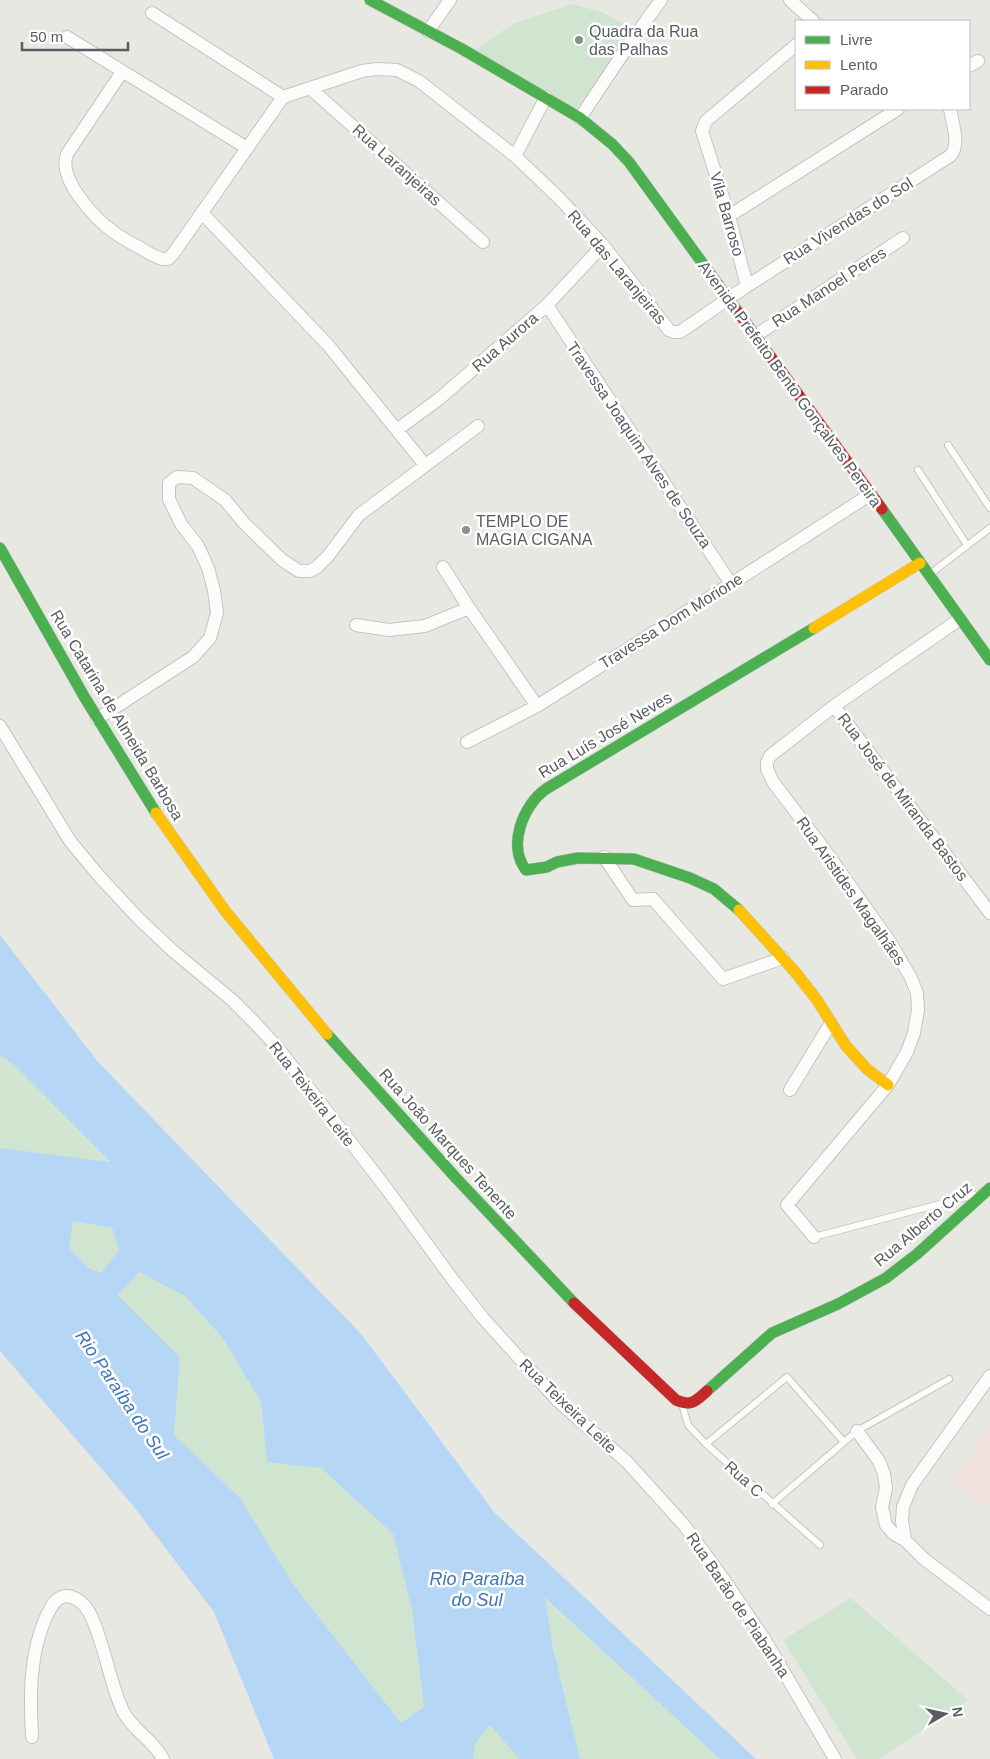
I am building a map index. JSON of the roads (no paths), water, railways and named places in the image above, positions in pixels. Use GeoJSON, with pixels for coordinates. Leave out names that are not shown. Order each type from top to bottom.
{"type":"FeatureCollection","features":[{"type":"Feature","properties":{"kind":"street","name":"Avenida Prefeito Bento Gonçalves Pereira"},"geometry":{"type":"LineString","coordinates":[[370,0],[546,97],[580,118],[612,144],[629,162],[990,660]]}},
{"type":"Feature","properties":{"kind":"street"},"geometry":{"type":"LineString","coordinates":[[428,31],[450,0]]}},
{"type":"Feature","properties":{"kind":"street"},"geometry":{"type":"LineString","coordinates":[[580,118],[630,42],[662,0]]}},
{"type":"Feature","properties":{"kind":"street"},"geometry":{"type":"LineString","coordinates":[[790,0],[812,20]]}},
{"type":"Feature","properties":{"kind":"street"},"geometry":{"type":"LineString","coordinates":[[122,72],[67,154],[64,165],[66,174],[76,193],[107,228],[160,259],[166,260],[202,213],[283,97],[152,13]]}},
{"type":"Feature","properties":{"kind":"street"},"geometry":{"type":"LineString","coordinates":[[67,37],[247,148]]}},
{"type":"Feature","properties":{"kind":"street","name":"Vila Barroso"},"geometry":{"type":"LineString","coordinates":[[747,286],[729,216],[702,131],[706,121],[795,46]]}},
{"type":"Feature","properties":{"kind":"street","name":"Rua das Laranjeiras"},"geometry":{"type":"LineString","coordinates":[[283,97],[362,71],[388,68],[397,70],[419,81],[515,156],[560,199],[603,245],[669,330],[674,332],[683,331],[728,299]]}},
{"type":"Feature","properties":{"kind":"street","name":"Rua Laranjeiras"},"geometry":{"type":"LineString","coordinates":[[311,89],[483,242]]}},
{"type":"Feature","properties":{"kind":"street"},"geometry":{"type":"LineString","coordinates":[[515,156],[546,97]]}},
{"type":"Feature","properties":{"kind":"street"},"geometry":{"type":"LineString","coordinates":[[729,216],[896,110]]}},
{"type":"Feature","properties":{"kind":"street","name":"Rua Vivendas do Sol"},"geometry":{"type":"LineString","coordinates":[[747,286],[950,156],[954,152],[956,144],[950,110]]}},
{"type":"Feature","properties":{"kind":"street"},"geometry":{"type":"LineString","coordinates":[[202,213],[328,345],[425,464]]}},
{"type":"Feature","properties":{"kind":"street","name":"Rua Manoel Peres"},"geometry":{"type":"LineString","coordinates":[[755,336],[903,238]]}},
{"type":"Feature","properties":{"kind":"street","name":"Rua Aurora"},"geometry":{"type":"LineString","coordinates":[[398,429],[439,399],[547,305],[603,245]]}},
{"type":"Feature","properties":{"kind":"street"},"geometry":{"type":"LineString","coordinates":[[728,299],[747,286]]}},
{"type":"Feature","properties":{"kind":"street","name":"Travessa Joaquim Alves de Souza"},"geometry":{"type":"LineString","coordinates":[[547,305],[578,355],[731,584]]}},
{"type":"Feature","properties":{"kind":"street"},"geometry":{"type":"LineString","coordinates":[[97,719],[193,657],[210,638],[217,614],[212,583],[208,568],[198,546],[181,524],[169,499],[170,482],[177,477],[193,478],[225,500],[244,523],[282,560],[299,571],[310,571],[328,556],[359,515],[478,426]]}},
{"type":"Feature","properties":{"kind":"street","name":"Travessa Dom Morione"},"geometry":{"type":"LineString","coordinates":[[467,742],[537,706],[871,494]]}},
{"type":"Feature","properties":{"kind":"street","name":"Rua Catarina de Almeida Barbosa"},"geometry":{"type":"LineString","coordinates":[[0,548],[97,719],[151,806],[213,894]]}},
{"type":"Feature","properties":{"kind":"street","name":"Rua Luís José Neves"},"geometry":{"type":"LineString","coordinates":[[888,1085],[856,1058],[796,973],[738,910],[714,889],[690,878],[634,859],[578,858],[531,870],[523,867],[519,852],[520,826],[527,809],[537,796],[580,768],[790,644],[920,563]]}},
{"type":"Feature","properties":{"kind":"street"},"geometry":{"type":"LineString","coordinates":[[443,567],[537,706]]}},
{"type":"Feature","properties":{"kind":"street"},"geometry":{"type":"LineString","coordinates":[[356,625],[389,630],[425,626],[469,608]]}},
{"type":"Feature","properties":{"kind":"street","name":"Rua José de Miranda Bastos"},"geometry":{"type":"LineString","coordinates":[[767,769],[770,756],[834,706],[960,619]]}},
{"type":"Feature","properties":{"kind":"street","name":"Rua José de Miranda Bastos"},"geometry":{"type":"LineString","coordinates":[[834,706],[990,913]]}},
{"type":"Feature","properties":{"kind":"street","name":"Rua Teixeira Leite"},"geometry":{"type":"LineString","coordinates":[[0,726],[70,841],[93,869],[139,919],[173,951],[232,1000],[272,1042],[386,1188],[483,1318],[558,1401],[627,1462]]}},
{"type":"Feature","properties":{"kind":"street","name":"Rua Aristides Magalhães"},"geometry":{"type":"LineString","coordinates":[[767,769],[773,782],[824,849],[890,942],[911,978],[917,993],[918,1010],[916,1023],[907,1052],[888,1085],[787,1205],[814,1237]]}},
{"type":"Feature","properties":{"kind":"street"},"geometry":{"type":"LineString","coordinates":[[604,857],[633,900],[653,898],[723,979],[783,958]]}},
{"type":"Feature","properties":{"kind":"street","name":"Rua João Marques Tenente"},"geometry":{"type":"LineString","coordinates":[[213,894],[286,986],[416,1134],[589,1319],[679,1401]]}},
{"type":"Feature","properties":{"kind":"street"},"geometry":{"type":"LineString","coordinates":[[790,1090],[831,1023]]}},
{"type":"Feature","properties":{"kind":"street","name":"Rua Alberto Cruz"},"geometry":{"type":"LineString","coordinates":[[679,1401],[691,1404],[702,1398],[772,1333],[847,1300],[870,1288],[903,1266],[942,1234],[988,1190]]}},
{"type":"Feature","properties":{"kind":"street"},"geometry":{"type":"LineString","coordinates":[[905,1540],[902,1521],[903,1507],[912,1485],[990,1376]]}},
{"type":"Feature","properties":{"kind":"street"},"geometry":{"type":"LineString","coordinates":[[857,1431],[879,1462],[884,1474],[886,1488],[882,1507],[884,1521],[890,1530],[905,1540],[924,1559],[990,1609]]}},
{"type":"Feature","properties":{"kind":"street","name":"Rua Barão de Piabanha"},"geometry":{"type":"LineString","coordinates":[[627,1462],[684,1525],[722,1577],[765,1640],[835,1759]]}},
{"type":"Feature","properties":{"kind":"street"},"geometry":{"type":"LineString","coordinates":[[32,1737],[30,1693],[36,1648],[50,1608],[57,1598],[65,1596],[75,1598],[85,1606],[94,1622],[125,1714],[160,1752],[163,1759]]}},
{"type":"Feature","properties":{"kind":"lane"},"geometry":{"type":"LineString","coordinates":[[948,445],[990,508]]}},
{"type":"Feature","properties":{"kind":"lane"},"geometry":{"type":"LineString","coordinates":[[918,470],[967,545]]}},
{"type":"Feature","properties":{"kind":"lane"},"geometry":{"type":"LineString","coordinates":[[929,575],[990,528]]}},
{"type":"Feature","properties":{"kind":"lane"},"geometry":{"type":"LineString","coordinates":[[814,1237],[988,1190]]}},
{"type":"Feature","properties":{"kind":"lane"},"geometry":{"type":"LineString","coordinates":[[706,1444],[787,1378],[844,1442]]}},
{"type":"Feature","properties":{"kind":"lane"},"geometry":{"type":"LineString","coordinates":[[772,1504],[857,1431],[949,1379]]}},
{"type":"Feature","properties":{"kind":"lane","name":"Rua C"},"geometry":{"type":"LineString","coordinates":[[679,1401],[688,1425],[706,1444],[820,1545]]}},
{"type":"Feature","properties":{"kind":"water","name":"Rio Paraíba do Sul"},"geometry":{"type":"Polygon","coordinates":[[[0,935],[98,1062],[362,1335],[494,1512],[756,1759],[720,1759],[545,1598],[553,1648],[580,1759],[519,1759],[490,1725],[475,1744],[473,1759],[274,1759],[214,1612],[131,1503],[0,1351],[0,1148],[110,1162],[14,1065],[0,1055],[0,935]],[[73,1221],[69,1248],[89,1268],[101,1273],[119,1250],[112,1228],[73,1221]],[[139,1272],[118,1295],[180,1357],[174,1435],[240,1498],[293,1584],[401,1723],[424,1707],[412,1610],[393,1534],[321,1468],[267,1462],[261,1402],[222,1337],[185,1296],[139,1272]]]}},
{"type":"Feature","properties":{"kind":"railway"},"geometry":{"type":"LineString","coordinates":[[0,578],[58,678],[218,921],[407,1157],[632,1389],[899,1622],[990,1690]]}},
{"type":"Feature","properties":{"kind":"place","name":"Quadra da Rua das Palhas"},"geometry":{"type":"Point","coordinates":[579,40]}},
{"type":"Feature","properties":{"kind":"place","name":"TEMPLO DE MAGIA CIGANA"},"geometry":{"type":"Point","coordinates":[466,530]}}]}
